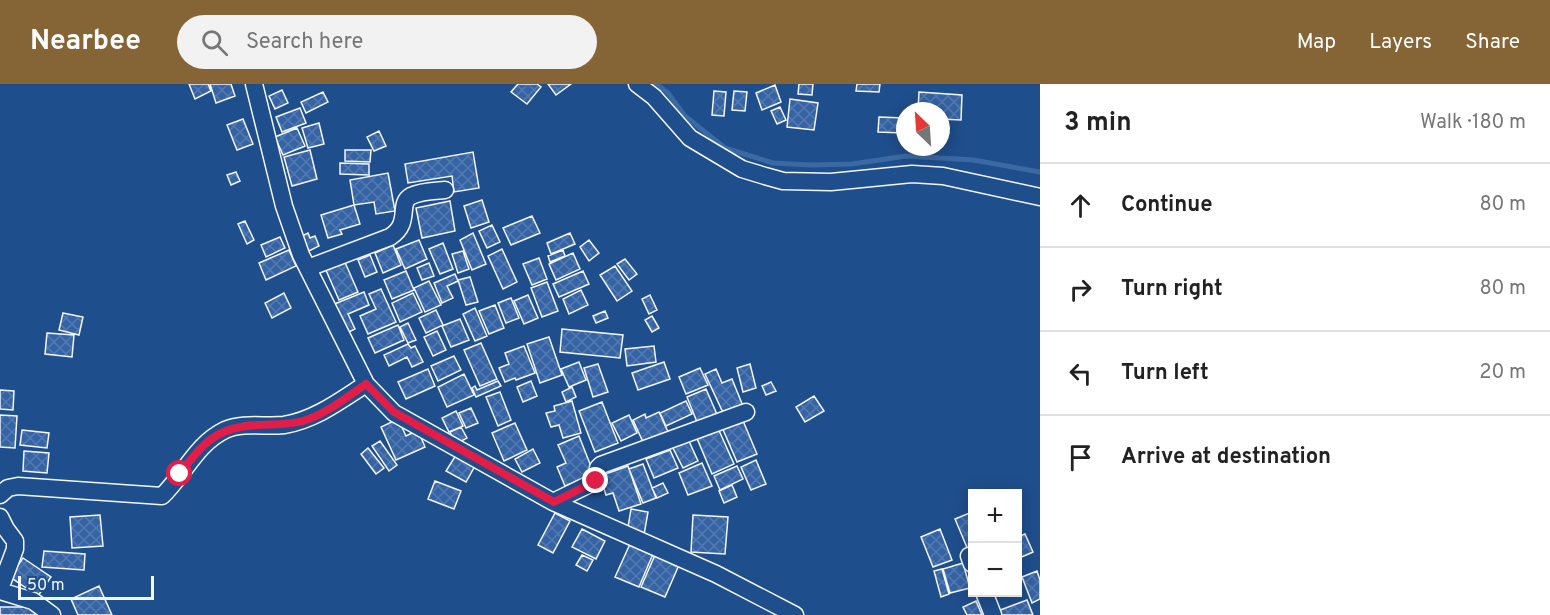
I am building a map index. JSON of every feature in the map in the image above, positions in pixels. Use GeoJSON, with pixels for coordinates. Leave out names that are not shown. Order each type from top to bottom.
{"type":"FeatureCollection","features":[{"type":"Feature","properties":{"kind":"street"},"geometry":{"type":"LineString","coordinates":[[254,84],[284,206],[301,255],[366,384],[394,412],[554,502],[716,574],[795,615]]}},
{"type":"Feature","properties":{"kind":"street"},"geometry":{"type":"LineString","coordinates":[[637,84],[654,97],[690,138],[742,169],[765,176],[783,181],[831,182],[912,174],[943,176],[1040,196]]}},
{"type":"Feature","properties":{"kind":"street"},"geometry":{"type":"LineString","coordinates":[[308,268],[390,237],[402,226],[405,205],[409,198],[420,193],[445,190]]}},
{"type":"Feature","properties":{"kind":"street"},"geometry":{"type":"LineString","coordinates":[[0,495],[8,488],[18,486],[162,496],[207,442],[225,430],[242,426],[283,425],[304,420],[330,407],[366,384]]}},
{"type":"Feature","properties":{"kind":"street"},"geometry":{"type":"LineString","coordinates":[[554,502],[596,481],[598,468],[601,465],[746,412]]}},
{"type":"Feature","properties":{"kind":"street"},"geometry":{"type":"LineString","coordinates":[[0,517],[15,541],[15,549],[0,590],[33,601],[52,615]]}},
{"type":"Feature","properties":{"kind":"street"},"geometry":{"type":"LineString","coordinates":[[986,597],[993,615]]}},
{"type":"Feature","properties":{"kind":"building"},"geometry":{"type":"Polygon","coordinates":[[[189,84],[208,84],[211,91],[195,99],[189,84]]]}},
{"type":"Feature","properties":{"kind":"building"},"geometry":{"type":"Polygon","coordinates":[[[210,84],[231,84],[235,96],[216,103],[210,84]]]}},
{"type":"Feature","properties":{"kind":"building"},"geometry":{"type":"Polygon","coordinates":[[[518,84],[537,84],[541,87],[527,104],[511,92],[518,84]]]}},
{"type":"Feature","properties":{"kind":"building"},"geometry":{"type":"Polygon","coordinates":[[[548,84],[571,84],[556,95],[548,84]]]}},
{"type":"Feature","properties":{"kind":"building"},"geometry":{"type":"Polygon","coordinates":[[[799,84],[813,84],[812,95],[798,94],[799,84]]]}},
{"type":"Feature","properties":{"kind":"building"},"geometry":{"type":"Polygon","coordinates":[[[857,84],[880,84],[879,92],[856,91],[857,84]]]}},
{"type":"Feature","properties":{"kind":"building"},"geometry":{"type":"Polygon","coordinates":[[[775,85],[781,102],[762,110],[756,93],[775,85]]]}},
{"type":"Feature","properties":{"kind":"building"},"geometry":{"type":"Polygon","coordinates":[[[282,90],[288,103],[275,109],[269,96],[282,90]]]}},
{"type":"Feature","properties":{"kind":"building"},"geometry":{"type":"Polygon","coordinates":[[[714,91],[726,92],[724,116],[712,115],[714,91]]]}},
{"type":"Feature","properties":{"kind":"building"},"geometry":{"type":"Polygon","coordinates":[[[734,91],[747,92],[745,111],[732,110],[734,91]]]}},
{"type":"Feature","properties":{"kind":"building"},"geometry":{"type":"Polygon","coordinates":[[[323,92],[328,102],[306,113],[301,102],[323,92]]]}},
{"type":"Feature","properties":{"kind":"building"},"geometry":{"type":"Polygon","coordinates":[[[919,92],[962,95],[961,120],[950,119],[950,102],[918,102],[919,92]]]}},
{"type":"Feature","properties":{"kind":"building"},"geometry":{"type":"Polygon","coordinates":[[[790,99],[818,103],[814,130],[787,127],[790,99]]]}},
{"type":"Feature","properties":{"kind":"building"},"geometry":{"type":"Polygon","coordinates":[[[780,107],[786,120],[777,124],[771,111],[780,107]]]}},
{"type":"Feature","properties":{"kind":"building"},"geometry":{"type":"Polygon","coordinates":[[[300,108],[306,123],[282,132],[276,117],[300,108]]]}},
{"type":"Feature","properties":{"kind":"building"},"geometry":{"type":"Polygon","coordinates":[[[879,117],[896,118],[896,133],[878,132],[879,117]]]}},
{"type":"Feature","properties":{"kind":"building"},"geometry":{"type":"Polygon","coordinates":[[[243,119],[253,144],[237,150],[227,125],[243,119]]]}},
{"type":"Feature","properties":{"kind":"building"},"geometry":{"type":"Polygon","coordinates":[[[319,123],[324,144],[308,148],[302,128],[319,123]]]}},
{"type":"Feature","properties":{"kind":"building"},"geometry":{"type":"Polygon","coordinates":[[[297,128],[305,146],[283,155],[275,137],[297,128]]]}},
{"type":"Feature","properties":{"kind":"building"},"geometry":{"type":"Polygon","coordinates":[[[379,131],[386,146],[374,151],[367,137],[379,131]]]}},
{"type":"Feature","properties":{"kind":"building"},"geometry":{"type":"Polygon","coordinates":[[[310,150],[317,179],[292,186],[284,157],[310,150]]]}},
{"type":"Feature","properties":{"kind":"building"},"geometry":{"type":"Polygon","coordinates":[[[345,150],[371,150],[370,162],[345,161],[345,150]]]}},
{"type":"Feature","properties":{"kind":"building"},"geometry":{"type":"Polygon","coordinates":[[[473,152],[479,188],[454,192],[452,176],[408,183],[405,164],[473,152]]]}},
{"type":"Feature","properties":{"kind":"building"},"geometry":{"type":"Polygon","coordinates":[[[340,163],[369,164],[369,175],[340,174],[340,163]]]}},
{"type":"Feature","properties":{"kind":"building"},"geometry":{"type":"Polygon","coordinates":[[[236,172],[240,181],[231,185],[227,175],[236,172]]]}},
{"type":"Feature","properties":{"kind":"building"},"geometry":{"type":"Polygon","coordinates":[[[388,173],[395,211],[376,214],[374,202],[354,205],[350,180],[388,173]]]}},
{"type":"Feature","properties":{"kind":"building"},"geometry":{"type":"Polygon","coordinates":[[[482,200],[489,222],[471,228],[464,206],[482,200]]]}},
{"type":"Feature","properties":{"kind":"building"},"geometry":{"type":"Polygon","coordinates":[[[450,201],[455,231],[422,238],[416,208],[450,201]]]}},
{"type":"Feature","properties":{"kind":"building"},"geometry":{"type":"Polygon","coordinates":[[[354,205],[360,224],[340,230],[342,234],[328,238],[321,215],[354,205]]]}},
{"type":"Feature","properties":{"kind":"building"},"geometry":{"type":"Polygon","coordinates":[[[532,216],[540,233],[511,245],[503,228],[532,216]]]}},
{"type":"Feature","properties":{"kind":"building"},"geometry":{"type":"Polygon","coordinates":[[[245,221],[254,240],[247,244],[238,224],[245,221]]]}},
{"type":"Feature","properties":{"kind":"building"},"geometry":{"type":"Polygon","coordinates":[[[492,225],[500,242],[487,248],[479,231],[492,225]]]}},
{"type":"Feature","properties":{"kind":"building"},"geometry":{"type":"Polygon","coordinates":[[[308,233],[310,238],[315,236],[319,246],[305,253],[298,238],[308,233]]]}},
{"type":"Feature","properties":{"kind":"building"},"geometry":{"type":"Polygon","coordinates":[[[473,233],[486,264],[472,270],[460,240],[473,233]]]}},
{"type":"Feature","properties":{"kind":"building"},"geometry":{"type":"Polygon","coordinates":[[[570,233],[575,244],[551,254],[547,243],[570,233]]]}},
{"type":"Feature","properties":{"kind":"building"},"geometry":{"type":"Polygon","coordinates":[[[280,237],[285,248],[266,257],[261,245],[280,237]]]}},
{"type":"Feature","properties":{"kind":"building"},"geometry":{"type":"Polygon","coordinates":[[[419,240],[427,259],[405,269],[396,249],[419,240]]]}},
{"type":"Feature","properties":{"kind":"building"},"geometry":{"type":"Polygon","coordinates":[[[589,240],[599,253],[589,261],[580,247],[589,240]]]}},
{"type":"Feature","properties":{"kind":"building"},"geometry":{"type":"Polygon","coordinates":[[[443,243],[453,269],[440,274],[429,249],[443,243]]]}},
{"type":"Feature","properties":{"kind":"building"},"geometry":{"type":"Polygon","coordinates":[[[393,245],[401,265],[383,273],[375,253],[393,245]]]}},
{"type":"Feature","properties":{"kind":"building"},"geometry":{"type":"Polygon","coordinates":[[[502,249],[517,282],[503,289],[488,256],[502,249]]]}},
{"type":"Feature","properties":{"kind":"building"},"geometry":{"type":"Polygon","coordinates":[[[289,250],[296,266],[266,280],[259,263],[289,250]]]}},
{"type":"Feature","properties":{"kind":"building"},"geometry":{"type":"Polygon","coordinates":[[[563,250],[565,256],[550,262],[548,256],[563,250]]]}},
{"type":"Feature","properties":{"kind":"building"},"geometry":{"type":"Polygon","coordinates":[[[463,251],[469,269],[458,273],[452,254],[463,251]]]}},
{"type":"Feature","properties":{"kind":"building"},"geometry":{"type":"Polygon","coordinates":[[[573,253],[580,269],[556,280],[549,264],[573,253]]]}},
{"type":"Feature","properties":{"kind":"building"},"geometry":{"type":"Polygon","coordinates":[[[370,255],[377,272],[365,277],[358,260],[370,255]]]}},
{"type":"Feature","properties":{"kind":"building"},"geometry":{"type":"Polygon","coordinates":[[[539,258],[547,279],[532,285],[523,264],[539,258]]]}},
{"type":"Feature","properties":{"kind":"building"},"geometry":{"type":"Polygon","coordinates":[[[625,259],[637,274],[629,280],[617,264],[625,259]]]}},
{"type":"Feature","properties":{"kind":"building"},"geometry":{"type":"Polygon","coordinates":[[[344,260],[358,292],[339,300],[325,268],[344,260]]]}},
{"type":"Feature","properties":{"kind":"building"},"geometry":{"type":"Polygon","coordinates":[[[429,263],[434,276],[422,280],[417,268],[429,263]]]}},
{"type":"Feature","properties":{"kind":"building"},"geometry":{"type":"Polygon","coordinates":[[[615,266],[632,291],[617,301],[600,275],[615,266]]]}},
{"type":"Feature","properties":{"kind":"building"},"geometry":{"type":"Polygon","coordinates":[[[406,271],[414,290],[392,299],[384,280],[406,271]]]}},
{"type":"Feature","properties":{"kind":"building"},"geometry":{"type":"Polygon","coordinates":[[[583,271],[589,284],[559,297],[553,284],[583,271]]]}},
{"type":"Feature","properties":{"kind":"building"},"geometry":{"type":"Polygon","coordinates":[[[455,274],[458,281],[447,286],[453,298],[442,303],[434,283],[455,274]]]}},
{"type":"Feature","properties":{"kind":"building"},"geometry":{"type":"Polygon","coordinates":[[[470,277],[478,302],[466,305],[458,280],[470,277]]]}},
{"type":"Feature","properties":{"kind":"building"},"geometry":{"type":"Polygon","coordinates":[[[429,281],[441,305],[425,312],[414,288],[429,281]]]}},
{"type":"Feature","properties":{"kind":"building"},"geometry":{"type":"Polygon","coordinates":[[[547,282],[558,311],[542,317],[531,288],[547,282]]]}},
{"type":"Feature","properties":{"kind":"building"},"geometry":{"type":"Polygon","coordinates":[[[381,289],[396,322],[368,334],[360,316],[376,309],[369,294],[381,289]]]}},
{"type":"Feature","properties":{"kind":"building"},"geometry":{"type":"Polygon","coordinates":[[[581,290],[588,305],[569,314],[563,299],[581,290]]]}},
{"type":"Feature","properties":{"kind":"building"},"geometry":{"type":"Polygon","coordinates":[[[364,292],[369,305],[348,314],[355,329],[345,334],[332,305],[364,292]]]}},
{"type":"Feature","properties":{"kind":"building"},"geometry":{"type":"Polygon","coordinates":[[[284,293],[291,308],[272,318],[265,303],[284,293]]]}},
{"type":"Feature","properties":{"kind":"building"},"geometry":{"type":"Polygon","coordinates":[[[413,293],[422,312],[400,322],[392,303],[413,293]]]}},
{"type":"Feature","properties":{"kind":"building"},"geometry":{"type":"Polygon","coordinates":[[[528,295],[538,318],[524,324],[514,301],[528,295]]]}},
{"type":"Feature","properties":{"kind":"building"},"geometry":{"type":"Polygon","coordinates":[[[650,295],[657,310],[649,314],[642,299],[650,295]]]}},
{"type":"Feature","properties":{"kind":"building"},"geometry":{"type":"Polygon","coordinates":[[[511,298],[519,318],[506,323],[498,303],[511,298]]]}},
{"type":"Feature","properties":{"kind":"building"},"geometry":{"type":"Polygon","coordinates":[[[495,305],[504,328],[489,334],[479,311],[495,305]]]}},
{"type":"Feature","properties":{"kind":"building"},"geometry":{"type":"Polygon","coordinates":[[[475,308],[487,336],[475,341],[463,314],[475,308]]]}},
{"type":"Feature","properties":{"kind":"building"},"geometry":{"type":"Polygon","coordinates":[[[436,310],[443,325],[426,333],[419,318],[436,310]]]}},
{"type":"Feature","properties":{"kind":"building"},"geometry":{"type":"Polygon","coordinates":[[[605,311],[608,318],[596,323],[593,316],[605,311]]]}},
{"type":"Feature","properties":{"kind":"building"},"geometry":{"type":"Polygon","coordinates":[[[63,313],[83,317],[79,335],[59,330],[63,313]]]}},
{"type":"Feature","properties":{"kind":"building"},"geometry":{"type":"Polygon","coordinates":[[[652,316],[659,328],[652,332],[645,320],[652,316]]]}},
{"type":"Feature","properties":{"kind":"building"},"geometry":{"type":"Polygon","coordinates":[[[460,319],[469,340],[451,347],[442,326],[460,319]]]}},
{"type":"Feature","properties":{"kind":"building"},"geometry":{"type":"Polygon","coordinates":[[[408,323],[416,340],[408,343],[400,327],[408,323]]]}},
{"type":"Feature","properties":{"kind":"building"},"geometry":{"type":"Polygon","coordinates":[[[398,325],[404,340],[375,353],[368,338],[398,325]]]}},
{"type":"Feature","properties":{"kind":"building"},"geometry":{"type":"Polygon","coordinates":[[[562,329],[623,335],[620,358],[560,352],[562,329]]]}},
{"type":"Feature","properties":{"kind":"building"},"geometry":{"type":"Polygon","coordinates":[[[437,331],[446,350],[433,356],[424,337],[437,331]]]}},
{"type":"Feature","properties":{"kind":"building"},"geometry":{"type":"Polygon","coordinates":[[[47,333],[74,335],[72,357],[45,354],[47,333]]]}},
{"type":"Feature","properties":{"kind":"building"},"geometry":{"type":"Polygon","coordinates":[[[549,337],[562,375],[540,383],[527,344],[549,337]]]}},
{"type":"Feature","properties":{"kind":"building"},"geometry":{"type":"Polygon","coordinates":[[[481,343],[497,379],[480,386],[464,350],[481,343]]]}},
{"type":"Feature","properties":{"kind":"building"},"geometry":{"type":"Polygon","coordinates":[[[408,344],[411,348],[415,346],[423,362],[412,367],[407,357],[389,366],[384,355],[408,344]]]}},
{"type":"Feature","properties":{"kind":"building"},"geometry":{"type":"Polygon","coordinates":[[[524,346],[535,373],[505,382],[499,368],[509,364],[505,353],[524,346]]]}},
{"type":"Feature","properties":{"kind":"building"},"geometry":{"type":"Polygon","coordinates":[[[654,346],[656,362],[627,366],[625,349],[654,346]]]}},
{"type":"Feature","properties":{"kind":"building"},"geometry":{"type":"Polygon","coordinates":[[[454,356],[461,370],[438,381],[431,366],[454,356]]]}},
{"type":"Feature","properties":{"kind":"building"},"geometry":{"type":"Polygon","coordinates":[[[579,362],[586,380],[569,387],[561,369],[579,362]]]}},
{"type":"Feature","properties":{"kind":"building"},"geometry":{"type":"Polygon","coordinates":[[[664,362],[670,379],[638,390],[632,373],[664,362]]]}},
{"type":"Feature","properties":{"kind":"building"},"geometry":{"type":"Polygon","coordinates":[[[598,364],[608,392],[593,397],[584,368],[598,364]]]}},
{"type":"Feature","properties":{"kind":"building"},"geometry":{"type":"Polygon","coordinates":[[[750,364],[756,388],[743,392],[737,368],[750,364]]]}},
{"type":"Feature","properties":{"kind":"building"},"geometry":{"type":"Polygon","coordinates":[[[700,368],[708,385],[686,394],[679,377],[700,368]]]}},
{"type":"Feature","properties":{"kind":"building"},"geometry":{"type":"Polygon","coordinates":[[[428,369],[435,386],[406,399],[398,382],[428,369]]]}},
{"type":"Feature","properties":{"kind":"building"},"geometry":{"type":"Polygon","coordinates":[[[716,369],[722,383],[732,379],[745,411],[726,419],[705,374],[716,369]]]}},
{"type":"Feature","properties":{"kind":"building"},"geometry":{"type":"Polygon","coordinates":[[[464,374],[474,395],[447,407],[438,387],[464,374]]]}},
{"type":"Feature","properties":{"kind":"building"},"geometry":{"type":"Polygon","coordinates":[[[498,381],[501,386],[476,397],[472,388],[475,386],[477,390],[498,381]]]}},
{"type":"Feature","properties":{"kind":"building"},"geometry":{"type":"Polygon","coordinates":[[[531,381],[537,396],[523,402],[517,387],[531,381]]]}},
{"type":"Feature","properties":{"kind":"building"},"geometry":{"type":"Polygon","coordinates":[[[771,382],[776,391],[766,395],[762,386],[771,382]]]}},
{"type":"Feature","properties":{"kind":"building"},"geometry":{"type":"Polygon","coordinates":[[[572,387],[576,397],[566,402],[562,392],[572,387]]]}},
{"type":"Feature","properties":{"kind":"building"},"geometry":{"type":"Polygon","coordinates":[[[706,389],[719,419],[699,427],[687,397],[706,389]]]}},
{"type":"Feature","properties":{"kind":"building"},"geometry":{"type":"Polygon","coordinates":[[[0,390],[14,391],[13,410],[0,409],[0,390]]]}},
{"type":"Feature","properties":{"kind":"building"},"geometry":{"type":"Polygon","coordinates":[[[500,392],[511,420],[498,426],[486,397],[500,392]]]}},
{"type":"Feature","properties":{"kind":"building"},"geometry":{"type":"Polygon","coordinates":[[[814,396],[824,411],[805,422],[796,407],[814,396]]]}},
{"type":"Feature","properties":{"kind":"building"},"geometry":{"type":"Polygon","coordinates":[[[572,401],[581,433],[563,438],[559,425],[551,427],[546,413],[555,411],[554,406],[572,401]]]}},
{"type":"Feature","properties":{"kind":"building"},"geometry":{"type":"Polygon","coordinates":[[[686,401],[692,414],[666,426],[660,413],[686,401]]]}},
{"type":"Feature","properties":{"kind":"building"},"geometry":{"type":"Polygon","coordinates":[[[602,402],[618,443],[595,452],[579,411],[602,402]]]}},
{"type":"Feature","properties":{"kind":"building"},"geometry":{"type":"Polygon","coordinates":[[[471,408],[478,423],[466,428],[459,413],[471,408]]]}},
{"type":"Feature","properties":{"kind":"building"},"geometry":{"type":"Polygon","coordinates":[[[456,411],[463,426],[449,432],[442,418],[456,411]]]}},
{"type":"Feature","properties":{"kind":"building"},"geometry":{"type":"Polygon","coordinates":[[[659,412],[669,434],[656,439],[655,436],[643,442],[633,420],[645,414],[646,418],[659,412]]]}},
{"type":"Feature","properties":{"kind":"building"},"geometry":{"type":"Polygon","coordinates":[[[0,415],[17,416],[15,448],[0,447],[0,415]]]}},
{"type":"Feature","properties":{"kind":"building"},"geometry":{"type":"Polygon","coordinates":[[[629,415],[637,433],[621,441],[612,423],[629,415]]]}},
{"type":"Feature","properties":{"kind":"building"},"geometry":{"type":"Polygon","coordinates":[[[741,416],[757,454],[737,462],[721,425],[741,416]]]}},
{"type":"Feature","properties":{"kind":"building"},"geometry":{"type":"Polygon","coordinates":[[[398,419],[406,436],[418,430],[425,447],[396,460],[381,427],[398,419]]]}},
{"type":"Feature","properties":{"kind":"building"},"geometry":{"type":"Polygon","coordinates":[[[515,423],[527,450],[504,461],[492,433],[515,423]]]}},
{"type":"Feature","properties":{"kind":"building"},"geometry":{"type":"Polygon","coordinates":[[[717,426],[734,464],[712,474],[696,436],[717,426]]]}},
{"type":"Feature","properties":{"kind":"building"},"geometry":{"type":"Polygon","coordinates":[[[461,427],[467,438],[456,444],[450,432],[461,427]]]}},
{"type":"Feature","properties":{"kind":"building"},"geometry":{"type":"Polygon","coordinates":[[[22,430],[49,433],[47,448],[20,445],[22,430]]]}},
{"type":"Feature","properties":{"kind":"building"},"geometry":{"type":"Polygon","coordinates":[[[579,436],[594,474],[565,486],[557,467],[566,463],[558,445],[579,436]]]}},
{"type":"Feature","properties":{"kind":"building"},"geometry":{"type":"Polygon","coordinates":[[[688,439],[698,461],[683,468],[672,446],[688,439]]]}},
{"type":"Feature","properties":{"kind":"building"},"geometry":{"type":"Polygon","coordinates":[[[380,441],[397,465],[389,471],[372,446],[380,441]]]}},
{"type":"Feature","properties":{"kind":"building"},"geometry":{"type":"Polygon","coordinates":[[[368,448],[384,468],[376,474],[361,454],[368,448]]]}},
{"type":"Feature","properties":{"kind":"building"},"geometry":{"type":"Polygon","coordinates":[[[533,449],[540,463],[522,472],[515,459],[533,449]]]}},
{"type":"Feature","properties":{"kind":"building"},"geometry":{"type":"Polygon","coordinates":[[[670,450],[678,468],[654,478],[646,459],[670,450]]]}},
{"type":"Feature","properties":{"kind":"building"},"geometry":{"type":"Polygon","coordinates":[[[24,451],[49,453],[47,473],[23,471],[24,451]]]}},
{"type":"Feature","properties":{"kind":"building"},"geometry":{"type":"Polygon","coordinates":[[[456,455],[475,466],[466,482],[446,471],[456,455]]]}},
{"type":"Feature","properties":{"kind":"building"},"geometry":{"type":"Polygon","coordinates":[[[756,460],[766,484],[751,490],[741,467],[756,460]]]}},
{"type":"Feature","properties":{"kind":"building"},"geometry":{"type":"Polygon","coordinates":[[[702,463],[712,486],[688,495],[679,473],[702,463]]]}},
{"type":"Feature","properties":{"kind":"building"},"geometry":{"type":"Polygon","coordinates":[[[643,464],[656,498],[643,503],[629,469],[643,464]]]}},
{"type":"Feature","properties":{"kind":"building"},"geometry":{"type":"Polygon","coordinates":[[[628,466],[641,504],[619,511],[613,493],[606,495],[600,476],[628,466]]]}},
{"type":"Feature","properties":{"kind":"building"},"geometry":{"type":"Polygon","coordinates":[[[737,466],[743,479],[720,490],[714,476],[737,466]]]}},
{"type":"Feature","properties":{"kind":"building"},"geometry":{"type":"Polygon","coordinates":[[[435,481],[461,491],[454,509],[428,499],[435,481]]]}},
{"type":"Feature","properties":{"kind":"building"},"geometry":{"type":"Polygon","coordinates":[[[663,483],[668,493],[657,498],[652,488],[663,483]]]}},
{"type":"Feature","properties":{"kind":"building"},"geometry":{"type":"Polygon","coordinates":[[[732,485],[737,497],[724,503],[719,491],[732,485]]]}},
{"type":"Feature","properties":{"kind":"building"},"geometry":{"type":"Polygon","coordinates":[[[631,509],[648,512],[644,535],[627,533],[631,509]]]}},
{"type":"Feature","properties":{"kind":"building"},"geometry":{"type":"Polygon","coordinates":[[[555,513],[570,521],[553,553],[538,545],[555,513]]]}},
{"type":"Feature","properties":{"kind":"building"},"geometry":{"type":"Polygon","coordinates":[[[968,514],[968,550],[955,519],[968,514]]]}},
{"type":"Feature","properties":{"kind":"building"},"geometry":{"type":"Polygon","coordinates":[[[100,515],[103,546],[72,548],[70,517],[100,515]]]}},
{"type":"Feature","properties":{"kind":"building"},"geometry":{"type":"Polygon","coordinates":[[[693,515],[728,517],[725,554],[691,552],[693,515]]]}},
{"type":"Feature","properties":{"kind":"building"},"geometry":{"type":"Polygon","coordinates":[[[582,529],[605,541],[596,559],[572,547],[582,529]]]}},
{"type":"Feature","properties":{"kind":"building"},"geometry":{"type":"Polygon","coordinates":[[[940,529],[952,560],[933,567],[921,537],[940,529]]]}},
{"type":"Feature","properties":{"kind":"building"},"geometry":{"type":"Polygon","coordinates":[[[1025,534],[1033,552],[1022,557],[1022,543],[1022,535],[1025,534]]]}},
{"type":"Feature","properties":{"kind":"building"},"geometry":{"type":"Polygon","coordinates":[[[630,544],[653,554],[639,587],[615,577],[630,544]]]}},
{"type":"Feature","properties":{"kind":"building"},"geometry":{"type":"Polygon","coordinates":[[[44,551],[85,554],[84,570],[42,567],[44,551]]]}},
{"type":"Feature","properties":{"kind":"building"},"geometry":{"type":"Polygon","coordinates":[[[582,555],[593,560],[587,571],[576,565],[582,555]]]}},
{"type":"Feature","properties":{"kind":"building"},"geometry":{"type":"Polygon","coordinates":[[[655,555],[679,565],[665,597],[641,587],[655,555]]]}},
{"type":"Feature","properties":{"kind":"building"},"geometry":{"type":"Polygon","coordinates":[[[23,558],[51,577],[38,596],[10,577],[23,558]]]}},
{"type":"Feature","properties":{"kind":"building"},"geometry":{"type":"Polygon","coordinates":[[[963,563],[968,588],[950,593],[943,569],[963,563]]]}},
{"type":"Feature","properties":{"kind":"building"},"geometry":{"type":"Polygon","coordinates":[[[942,569],[949,594],[941,597],[934,571],[942,569]]]}},
{"type":"Feature","properties":{"kind":"building"},"geometry":{"type":"Polygon","coordinates":[[[1037,571],[1040,580],[1040,599],[1032,603],[1022,577],[1037,571]]]}},
{"type":"Feature","properties":{"kind":"building"},"geometry":{"type":"Polygon","coordinates":[[[99,586],[112,615],[78,615],[71,599],[99,586]]]}},
{"type":"Feature","properties":{"kind":"building"},"geometry":{"type":"Polygon","coordinates":[[[1027,600],[1033,615],[996,615],[995,612],[1027,600]]]}},
{"type":"Feature","properties":{"kind":"building"},"geometry":{"type":"Polygon","coordinates":[[[976,601],[982,615],[967,615],[963,607],[976,601]]]}},
{"type":"Feature","properties":{"kind":"building"},"geometry":{"type":"Polygon","coordinates":[[[0,607],[37,607],[37,615],[0,615],[0,607]]]}},
{"type":"Feature","properties":{"kind":"waterway"},"geometry":{"type":"LineString","coordinates":[[656,84],[668,93],[685,116],[725,148],[773,163],[852,164],[906,156],[973,160],[1040,172]]}},
{"type":"Feature","properties":{"kind":"route"},"geometry":{"type":"LineString","coordinates":[[180,474],[207,442],[225,430],[242,426],[283,425],[304,420],[330,407],[366,384],[394,412],[412,424],[554,502],[596,481]]}}]}
